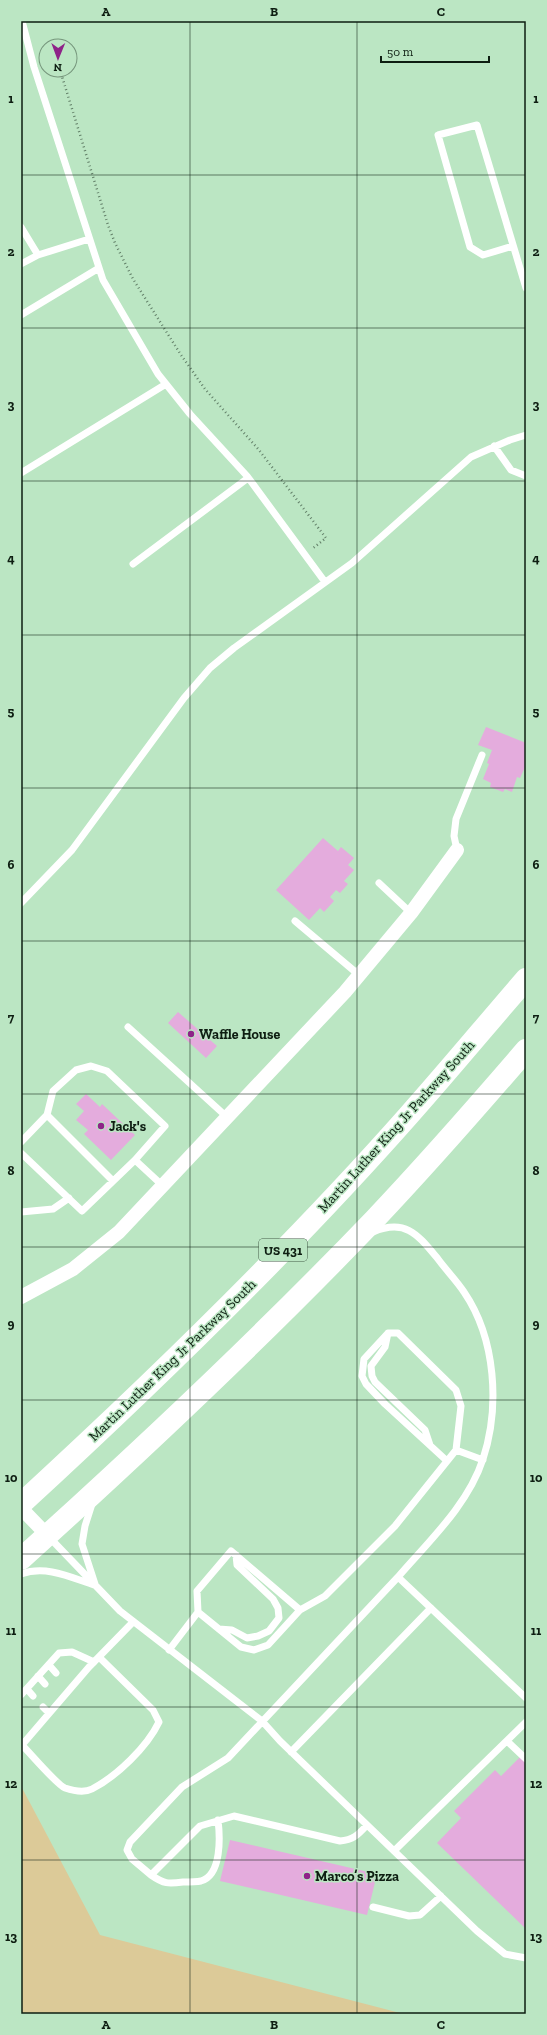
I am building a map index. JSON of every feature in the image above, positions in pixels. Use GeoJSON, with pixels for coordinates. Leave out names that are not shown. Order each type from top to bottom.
{"type":"FeatureCollection","features":[{"type":"Feature","properties":{"kind":"highway","name":"Martin Luther King Jr Parkway South"},"geometry":{"type":"LineString","coordinates":[[21,1504],[128,1406],[282,1252],[408,1116],[526,979]]}},
{"type":"Feature","properties":{"kind":"highway","name":"US 431"},"geometry":{"type":"LineString","coordinates":[[21,1558],[96,1491],[198,1396],[356,1239],[526,1050]]}},
{"type":"Feature","properties":{"kind":"street"},"geometry":{"type":"LineString","coordinates":[[21,1297],[73,1269],[119,1232],[229,1118],[359,975],[410,913],[457,850]]}},
{"type":"Feature","properties":{"kind":"street"},"geometry":{"type":"LineString","coordinates":[[21,1508],[47,1535]]}},
{"type":"Feature","properties":{"kind":"lane"},"geometry":{"type":"LineString","coordinates":[[22,21],[34,67],[103,280],[158,374],[190,414],[248,478],[325,582]]}},
{"type":"Feature","properties":{"kind":"lane"},"geometry":{"type":"LineString","coordinates":[[513,246],[483,255],[470,247],[438,135],[478,125],[526,288]]}},
{"type":"Feature","properties":{"kind":"lane"},"geometry":{"type":"LineString","coordinates":[[21,227],[38,255]]}},
{"type":"Feature","properties":{"kind":"lane"},"geometry":{"type":"LineString","coordinates":[[21,264],[38,255],[89,239]]}},
{"type":"Feature","properties":{"kind":"lane"},"geometry":{"type":"LineString","coordinates":[[21,315],[99,268]]}},
{"type":"Feature","properties":{"kind":"lane"},"geometry":{"type":"LineString","coordinates":[[21,473],[166,384]]}},
{"type":"Feature","properties":{"kind":"lane"},"geometry":{"type":"LineString","coordinates":[[21,903],[72,850],[184,698],[210,668],[234,648],[352,563],[471,457],[494,446],[526,435]]}},
{"type":"Feature","properties":{"kind":"lane"},"geometry":{"type":"LineString","coordinates":[[494,446],[511,470],[526,476]]}},
{"type":"Feature","properties":{"kind":"lane"},"geometry":{"type":"LineString","coordinates":[[133,564],[248,478]]}},
{"type":"Feature","properties":{"kind":"lane"},"geometry":{"type":"LineString","coordinates":[[457,850],[454,829],[456,819],[482,755]]}},
{"type":"Feature","properties":{"kind":"lane"},"geometry":{"type":"LineString","coordinates":[[379,883],[410,913]]}},
{"type":"Feature","properties":{"kind":"lane"},"geometry":{"type":"LineString","coordinates":[[295,921],[359,975]]}},
{"type":"Feature","properties":{"kind":"lane"},"geometry":{"type":"LineString","coordinates":[[128,1027],[229,1118]]}},
{"type":"Feature","properties":{"kind":"lane"},"geometry":{"type":"LineString","coordinates":[[21,1142],[47,1115],[53,1091],[76,1070],[84,1066],[102,1068],[165,1126],[135,1160],[82,1211],[21,1153]]}},
{"type":"Feature","properties":{"kind":"lane"},"geometry":{"type":"LineString","coordinates":[[47,1115],[113,1181]]}},
{"type":"Feature","properties":{"kind":"lane"},"geometry":{"type":"LineString","coordinates":[[135,1160],[163,1186]]}},
{"type":"Feature","properties":{"kind":"lane"},"geometry":{"type":"LineString","coordinates":[[21,1212],[53,1210],[69,1198]]}},
{"type":"Feature","properties":{"kind":"lane"},"geometry":{"type":"LineString","coordinates":[[218,1820],[220,1838],[215,1868],[210,1876],[202,1881],[169,1884],[162,1883],[132,1859],[127,1850],[130,1842],[182,1787],[228,1758],[398,1577],[463,1501],[483,1460],[492,1417],[491,1364],[480,1321],[465,1292],[418,1235],[398,1227],[380,1229],[356,1239]]}},
{"type":"Feature","properties":{"kind":"lane"},"geometry":{"type":"LineString","coordinates":[[198,1612],[241,1647],[254,1650],[268,1645],[300,1610],[325,1596],[395,1526],[456,1450],[461,1406],[456,1390],[398,1333],[388,1333],[385,1347],[371,1366],[372,1376],[375,1382],[425,1430],[430,1446],[447,1461]]}},
{"type":"Feature","properties":{"kind":"lane"},"geometry":{"type":"LineString","coordinates":[[456,1450],[483,1460]]}},
{"type":"Feature","properties":{"kind":"lane"},"geometry":{"type":"LineString","coordinates":[[96,1491],[85,1526],[82,1544],[96,1586]]}},
{"type":"Feature","properties":{"kind":"lane"},"geometry":{"type":"LineString","coordinates":[[47,1535],[120,1611],[262,1721],[291,1752],[477,1931],[505,1954],[526,1958]]}},
{"type":"Feature","properties":{"kind":"lane"},"geometry":{"type":"LineString","coordinates":[[169,1650],[198,1612],[197,1591],[231,1551],[300,1610]]}},
{"type":"Feature","properties":{"kind":"lane"},"geometry":{"type":"LineString","coordinates":[[219,1629],[232,1630],[247,1638],[258,1636],[269,1631],[279,1618],[278,1608],[272,1599],[237,1565],[236,1555]]}},
{"type":"Feature","properties":{"kind":"lane"},"geometry":{"type":"LineString","coordinates":[[21,1574],[30,1571],[52,1571],[96,1586]]}},
{"type":"Feature","properties":{"kind":"lane"},"geometry":{"type":"LineString","coordinates":[[398,1577],[526,1698]]}},
{"type":"Feature","properties":{"kind":"lane"},"geometry":{"type":"LineString","coordinates":[[291,1752],[431,1608]]}},
{"type":"Feature","properties":{"kind":"lane"},"geometry":{"type":"LineString","coordinates":[[21,1695],[59,1653],[72,1652],[96,1660],[154,1710],[159,1722],[153,1735],[125,1766],[92,1789],[80,1791],[64,1788],[22,1743],[49,1713],[57,1699],[68,1687],[96,1660],[133,1622]]}},
{"type":"Feature","properties":{"kind":"lane"},"geometry":{"type":"LineString","coordinates":[[49,1665],[56,1673]]}},
{"type":"Feature","properties":{"kind":"lane"},"geometry":{"type":"LineString","coordinates":[[38,1676],[45,1684]]}},
{"type":"Feature","properties":{"kind":"lane"},"geometry":{"type":"LineString","coordinates":[[27,1689],[33,1696]]}},
{"type":"Feature","properties":{"kind":"lane"},"geometry":{"type":"LineString","coordinates":[[43,1706],[49,1713]]}},
{"type":"Feature","properties":{"kind":"lane"},"geometry":{"type":"LineString","coordinates":[[394,1851],[526,1722]]}},
{"type":"Feature","properties":{"kind":"lane"},"geometry":{"type":"LineString","coordinates":[[506,1741],[526,1759]]}},
{"type":"Feature","properties":{"kind":"lane"},"geometry":{"type":"LineString","coordinates":[[151,1875],[200,1826],[234,1816],[340,1841],[351,1840],[358,1836],[367,1825]]}},
{"type":"Feature","properties":{"kind":"lane"},"geometry":{"type":"LineString","coordinates":[[373,1907],[409,1916],[420,1915],[440,1896]]}},
{"type":"Feature","properties":{"kind":"path"},"geometry":{"type":"LineString","coordinates":[[63,78],[115,243],[133,279],[181,355],[205,389],[259,450],[326,538],[305,555]]}},
{"type":"Feature","properties":{"kind":"shaded area"},"geometry":{"type":"Polygon","coordinates":[[[21,1786],[100,1935],[404,2014],[21,2014],[21,1786]]]}},
{"type":"Feature","properties":{"kind":"building"},"geometry":{"type":"Polygon","coordinates":[[[486,727],[526,743],[526,765],[520,778],[517,777],[512,792],[505,789],[503,792],[490,787],[491,783],[483,779],[489,764],[487,763],[492,750],[478,745],[486,727]]]}},
{"type":"Feature","properties":{"kind":"building"},"geometry":{"type":"Polygon","coordinates":[[[323,838],[338,851],[341,847],[354,858],[348,865],[354,870],[344,881],[348,884],[340,893],[336,890],[330,897],[334,901],[324,912],[320,908],[309,920],[276,890],[323,838]]]}},
{"type":"Feature","properties":{"kind":"building"},"geometry":{"type":"Polygon","coordinates":[[[178,1012],[217,1046],[206,1058],[168,1023],[178,1012]]]}},
{"type":"Feature","properties":{"kind":"building"},"geometry":{"type":"Polygon","coordinates":[[[86,1094],[100,1107],[102,1104],[135,1135],[111,1160],[84,1134],[88,1130],[76,1120],[84,1111],[76,1104],[86,1094]]]}},
{"type":"Feature","properties":{"kind":"building"},"geometry":{"type":"Polygon","coordinates":[[[520,1757],[526,1763],[526,1929],[437,1843],[461,1818],[454,1811],[495,1770],[501,1776],[520,1757]]]}},
{"type":"Feature","properties":{"kind":"building"},"geometry":{"type":"Polygon","coordinates":[[[230,1840],[377,1874],[367,1915],[220,1881],[230,1840]]]}},
{"type":"Feature","properties":{"kind":"place","name":"Waffle House"},"geometry":{"type":"Point","coordinates":[191,1034]}},
{"type":"Feature","properties":{"kind":"place","name":"Jack's"},"geometry":{"type":"Point","coordinates":[101,1126]}},
{"type":"Feature","properties":{"kind":"place","name":"Marco’s Pizza"},"geometry":{"type":"Point","coordinates":[307,1876]}}]}
